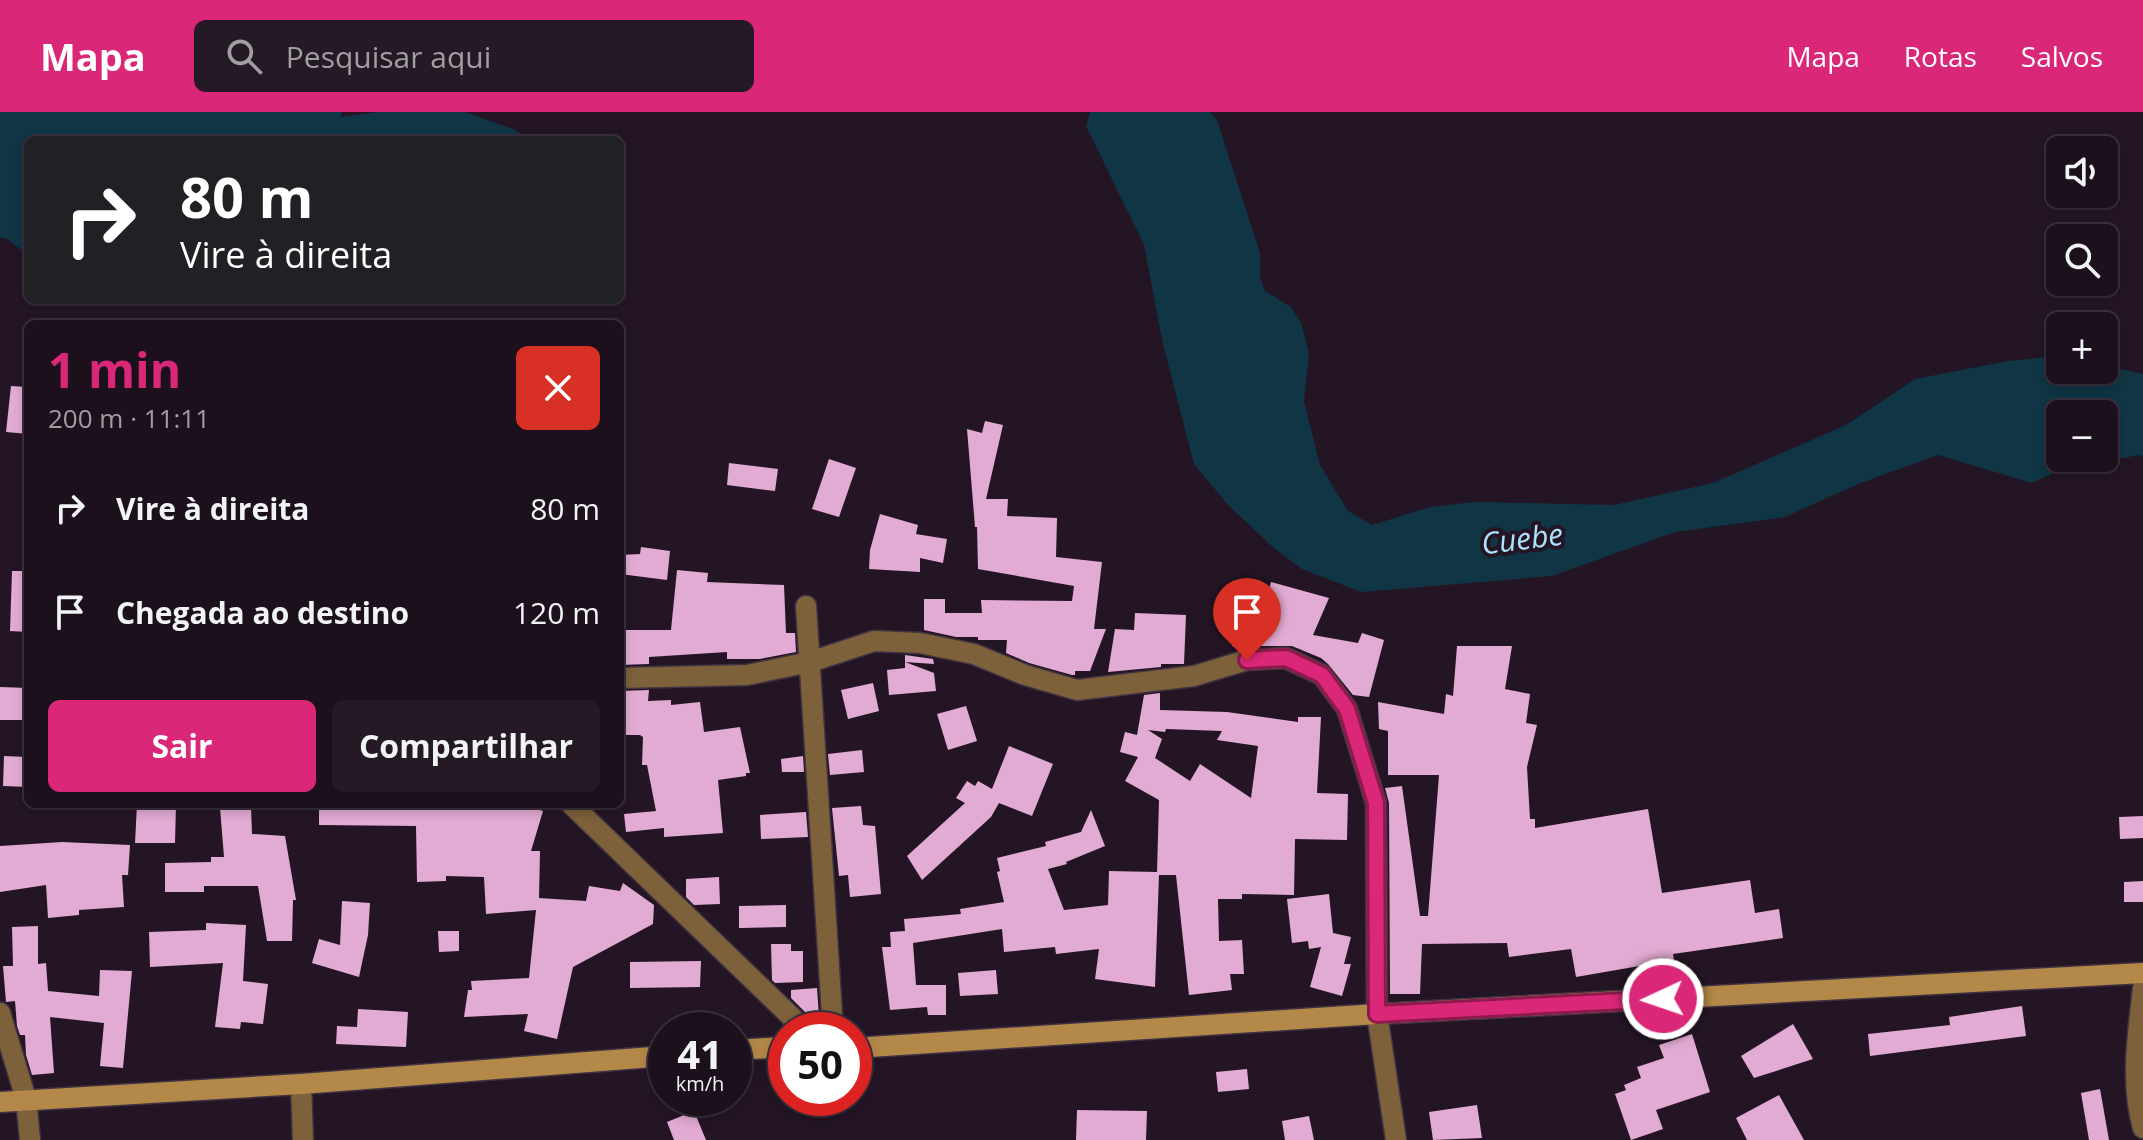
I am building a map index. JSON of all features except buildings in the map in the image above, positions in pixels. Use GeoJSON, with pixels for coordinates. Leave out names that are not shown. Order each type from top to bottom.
{"type":"FeatureCollection","features":[{"type":"Feature","properties":{"kind":"main road"},"geometry":{"type":"LineString","coordinates":[[872,1047],[1377,1014],[2143,973]]}},
{"type":"Feature","properties":{"kind":"main road"},"geometry":{"type":"LineString","coordinates":[[0,1102],[301,1084],[648,1057]]}},
{"type":"Feature","properties":{"kind":"street"},"geometry":{"type":"LineString","coordinates":[[806,606],[832,1012]]}},
{"type":"Feature","properties":{"kind":"street"},"geometry":{"type":"LineString","coordinates":[[624,678],[747,675],[810,662],[874,641],[920,643],[974,654],[1025,675],[1077,690],[1194,676],[1247,660],[1286,658],[1322,675],[1347,709],[1376,803],[1377,1014],[1396,1140]]}},
{"type":"Feature","properties":{"kind":"street"},"geometry":{"type":"LineString","coordinates":[[575,808],[786,1012]]}},
{"type":"Feature","properties":{"kind":"street"},"geometry":{"type":"LineString","coordinates":[[2143,988],[2136,1076],[2143,1128]]}},
{"type":"Feature","properties":{"kind":"street"},"geometry":{"type":"LineString","coordinates":[[0,1013],[26,1099],[30,1140]]}},
{"type":"Feature","properties":{"kind":"street"},"geometry":{"type":"LineString","coordinates":[[301,1084],[303,1140]]}},
{"type":"Feature","properties":{"kind":"water"},"geometry":{"type":"Polygon","coordinates":[[[0,112],[342,112],[340,117],[377,112],[465,112],[513,129],[523,136],[24,136],[24,252],[0,237],[0,112]]]}},
{"type":"Feature","properties":{"kind":"water","name":"Cuebe"},"geometry":{"type":"Polygon","coordinates":[[[1090,112],[1210,112],[1217,120],[1260,253],[1260,278],[1265,291],[1291,307],[1301,323],[1309,353],[1304,401],[1320,465],[1348,511],[1372,525],[1430,507],[1474,502],[1614,505],[1713,483],[1846,425],[1915,379],[2008,361],[2046,357],[2046,384],[2118,384],[2118,368],[2143,374],[2143,457],[2118,459],[2118,400],[2046,400],[2046,472],[2056,472],[2032,483],[1938,455],[1858,484],[1785,517],[1675,532],[1552,576],[1361,592],[1302,569],[1275,549],[1228,505],[1194,464],[1163,344],[1144,245],[1086,126],[1090,112]]]}},
{"type":"Feature","properties":{"kind":"route"},"geometry":{"type":"LineString","coordinates":[[1247,660],[1286,658],[1322,675],[1347,709],[1376,803],[1377,1014],[1663,999]]}}]}
